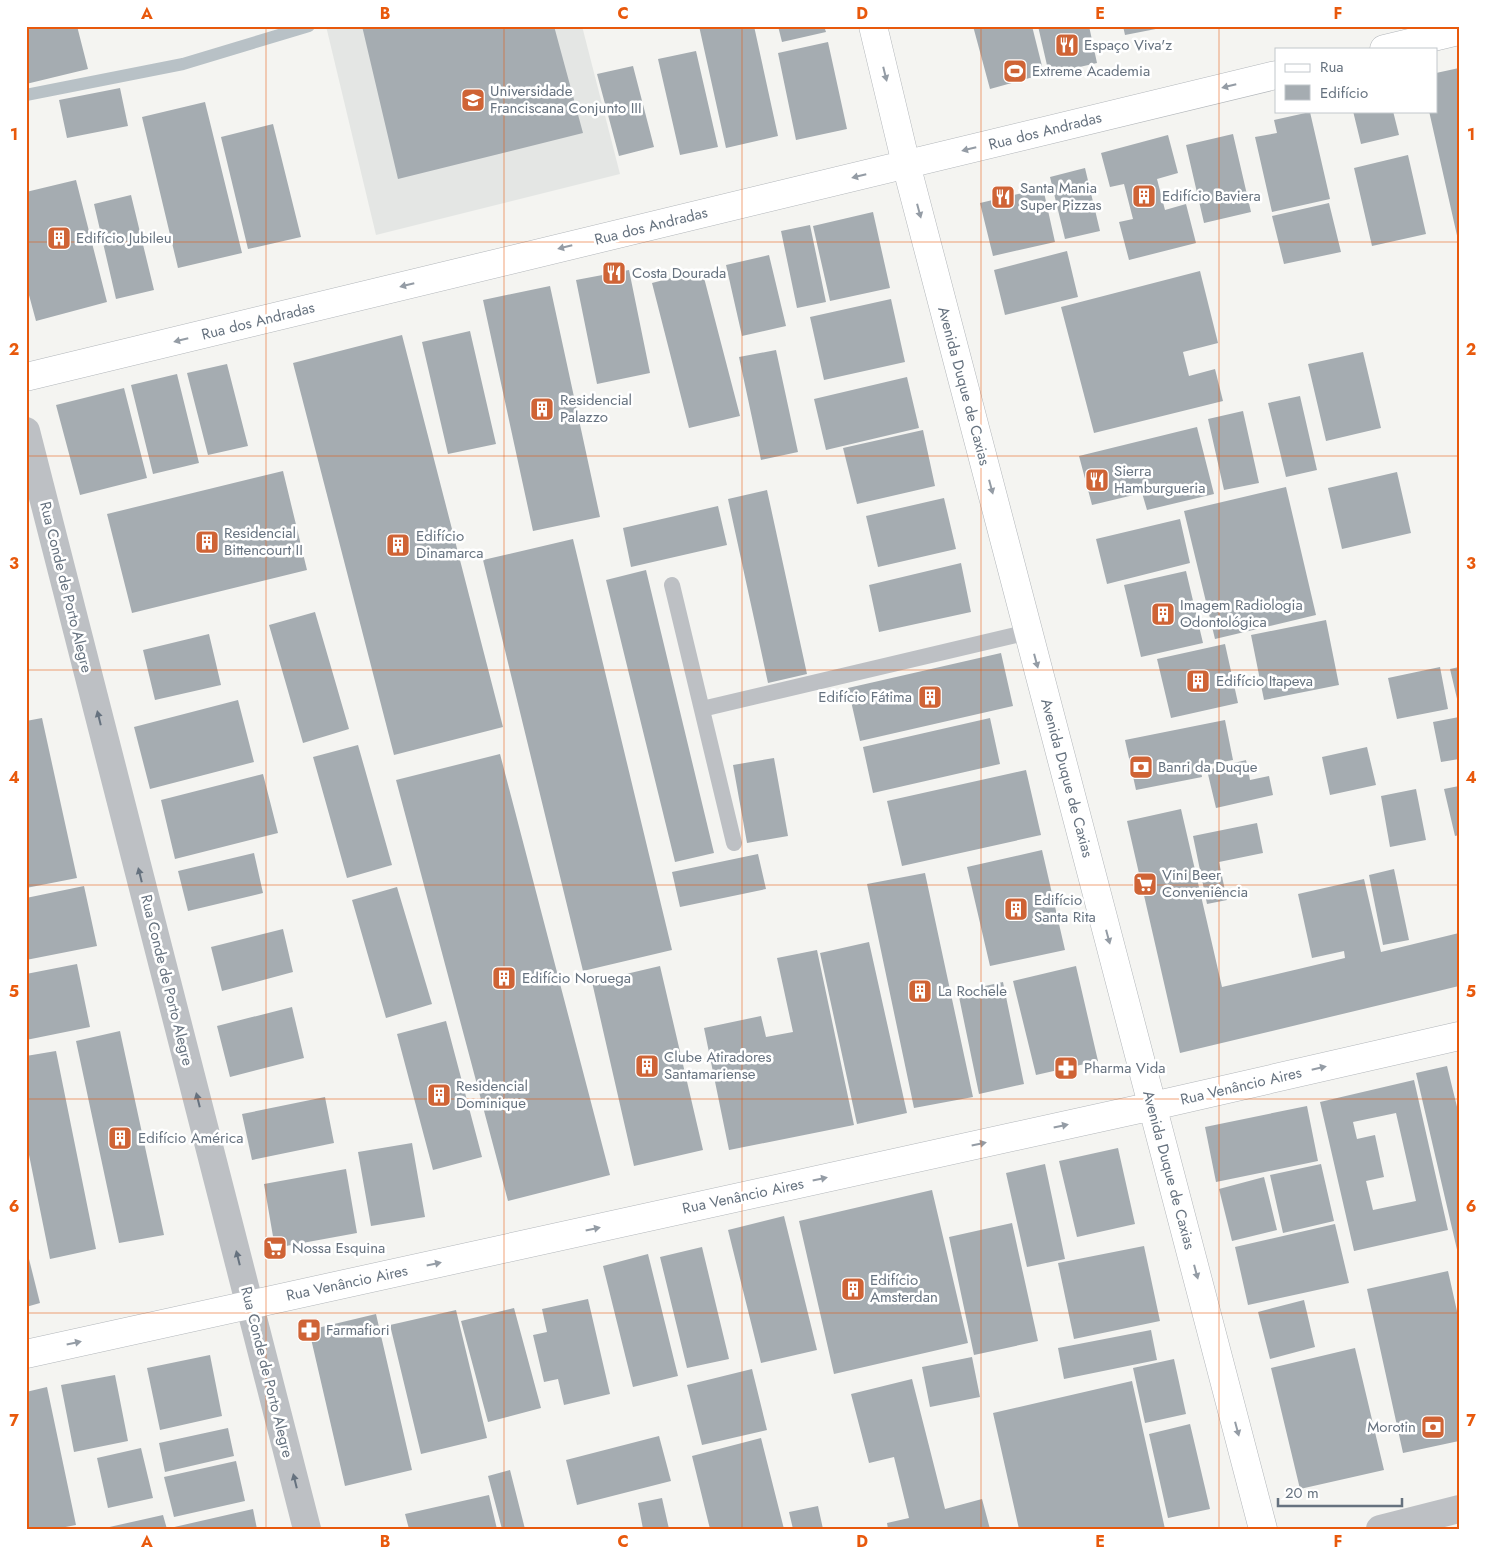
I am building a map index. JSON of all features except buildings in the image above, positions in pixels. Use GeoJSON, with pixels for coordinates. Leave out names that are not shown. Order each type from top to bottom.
{"type":"FeatureCollection","features":[{"type":"Feature","properties":{"kind":"street","name":"Avenida Duque de Caxias"},"geometry":{"type":"LineString","coordinates":[[873,26],[906,164],[1263,1529]]}},
{"type":"Feature","properties":{"kind":"street"},"geometry":{"type":"LineString","coordinates":[[1388,48],[1459,31]]}},
{"type":"Feature","properties":{"kind":"street","name":"Rua dos Andradas"},"geometry":{"type":"LineString","coordinates":[[26,377],[1275,75]]}},
{"type":"Feature","properties":{"kind":"street","name":"Rua Conde de Porto Alegre"},"geometry":{"type":"LineString","coordinates":[[26,431],[307,1529]]}},
{"type":"Feature","properties":{"kind":"street","name":"Rua Venâncio Aires"},"geometry":{"type":"LineString","coordinates":[[26,1354],[1153,1106],[1459,1036]]}},
{"type":"Feature","properties":{"kind":"street"},"geometry":{"type":"LineString","coordinates":[[1380,1529],[1459,1509]]}},
{"type":"Feature","properties":{"kind":"lane"},"geometry":{"type":"LineString","coordinates":[[672,585],[734,843]]}},
{"type":"Feature","properties":{"kind":"lane"},"geometry":{"type":"LineString","coordinates":[[702,709],[1029,632]]}},
{"type":"Feature","properties":{"kind":"shaded area","name":"Universidade Franciscana Conjunto III"},"geometry":{"type":"Polygon","coordinates":[[[326,26],[582,26],[620,174],[376,235],[326,26]]]}},
{"type":"Feature","properties":{"kind":"waterway"},"geometry":{"type":"LineString","coordinates":[[26,95],[183,64],[309,26]]}},
{"type":"Feature","properties":{"kind":"place","name":"Espaço Viva'z"},"geometry":{"type":"Point","coordinates":[1067,45]}},
{"type":"Feature","properties":{"kind":"place","name":"Extreme Academia"},"geometry":{"type":"Point","coordinates":[1015,71]}},
{"type":"Feature","properties":{"kind":"place","name":"Universidade Franciscana Conjunto III"},"geometry":{"type":"Point","coordinates":[473,100]}},
{"type":"Feature","properties":{"kind":"place","name":"Edifício Baviera"},"geometry":{"type":"Point","coordinates":[1144,196]}},
{"type":"Feature","properties":{"kind":"place","name":"Santa Mania Super Pizzas"},"geometry":{"type":"Point","coordinates":[1003,197]}},
{"type":"Feature","properties":{"kind":"place","name":"Edifício Jubileu"},"geometry":{"type":"Point","coordinates":[59,238]}},
{"type":"Feature","properties":{"kind":"place","name":"Costa Dourada"},"geometry":{"type":"Point","coordinates":[614,273]}},
{"type":"Feature","properties":{"kind":"place","name":"Residencial Palazzo"},"geometry":{"type":"Point","coordinates":[542,409]}},
{"type":"Feature","properties":{"kind":"place","name":"Sierra Hamburgueria"},"geometry":{"type":"Point","coordinates":[1097,480]}},
{"type":"Feature","properties":{"kind":"place","name":"Residencial Bittencourt II"},"geometry":{"type":"Point","coordinates":[207,542]}},
{"type":"Feature","properties":{"kind":"place","name":"Edifício Dinamarca"},"geometry":{"type":"Point","coordinates":[398,545]}},
{"type":"Feature","properties":{"kind":"place","name":"Imagem Radiologia Odontológica"},"geometry":{"type":"Point","coordinates":[1163,614]}},
{"type":"Feature","properties":{"kind":"place","name":"Edifício Itapeva"},"geometry":{"type":"Point","coordinates":[1198,681]}},
{"type":"Feature","properties":{"kind":"place","name":"Edifício Fátima"},"geometry":{"type":"Point","coordinates":[930,697]}},
{"type":"Feature","properties":{"kind":"place","name":"Banri da Duque"},"geometry":{"type":"Point","coordinates":[1141,767]}},
{"type":"Feature","properties":{"kind":"place","name":"Vini Beer Conveniência"},"geometry":{"type":"Point","coordinates":[1145,884]}},
{"type":"Feature","properties":{"kind":"place","name":"Edifício Santa Rita"},"geometry":{"type":"Point","coordinates":[1016,909]}},
{"type":"Feature","properties":{"kind":"place","name":"Edifício Noruega"},"geometry":{"type":"Point","coordinates":[504,978]}},
{"type":"Feature","properties":{"kind":"place","name":"La Rochele"},"geometry":{"type":"Point","coordinates":[920,991]}},
{"type":"Feature","properties":{"kind":"place","name":"Clube Atiradores Santamariense"},"geometry":{"type":"Point","coordinates":[647,1066]}},
{"type":"Feature","properties":{"kind":"place","name":"Pharma Vida"},"geometry":{"type":"Point","coordinates":[1066,1068]}},
{"type":"Feature","properties":{"kind":"place","name":"Residencial Dominique"},"geometry":{"type":"Point","coordinates":[439,1095]}},
{"type":"Feature","properties":{"kind":"place","name":"Edifício América"},"geometry":{"type":"Point","coordinates":[120,1138]}},
{"type":"Feature","properties":{"kind":"place","name":"Nossa Esquina"},"geometry":{"type":"Point","coordinates":[275,1248]}},
{"type":"Feature","properties":{"kind":"place","name":"Edifício Amsterdan"},"geometry":{"type":"Point","coordinates":[853,1289]}},
{"type":"Feature","properties":{"kind":"place","name":"Farmafiori"},"geometry":{"type":"Point","coordinates":[309,1330]}},
{"type":"Feature","properties":{"kind":"place","name":"Morotin"},"geometry":{"type":"Point","coordinates":[1433,1427]}}]}
